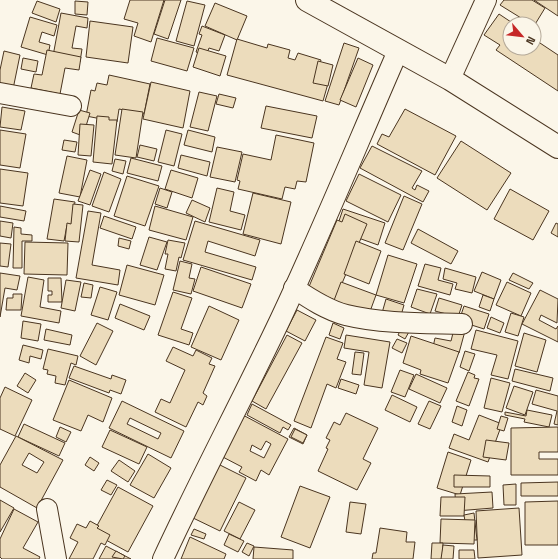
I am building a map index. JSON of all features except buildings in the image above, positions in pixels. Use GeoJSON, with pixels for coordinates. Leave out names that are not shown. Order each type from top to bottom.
{"type":"FeatureCollection","features":[{"type":"Feature","properties":{"kind":"main road"},"geometry":{"type":"LineString","coordinates":[[307,0],[450,79],[558,147]]}},
{"type":"Feature","properties":{"kind":"street"},"geometry":{"type":"LineString","coordinates":[[450,79],[486,0]]}},
{"type":"Feature","properties":{"kind":"street"},"geometry":{"type":"LineString","coordinates":[[162,559],[324,224],[398,51]]}},
{"type":"Feature","properties":{"kind":"street"},"geometry":{"type":"LineString","coordinates":[[0,94],[71,106]]}},
{"type":"Feature","properties":{"kind":"street"},"geometry":{"type":"LineString","coordinates":[[294,288],[319,305],[346,315],[386,321],[462,324]]}},
{"type":"Feature","properties":{"kind":"street"},"geometry":{"type":"LineString","coordinates":[[47,509],[56,559]]}}]}
